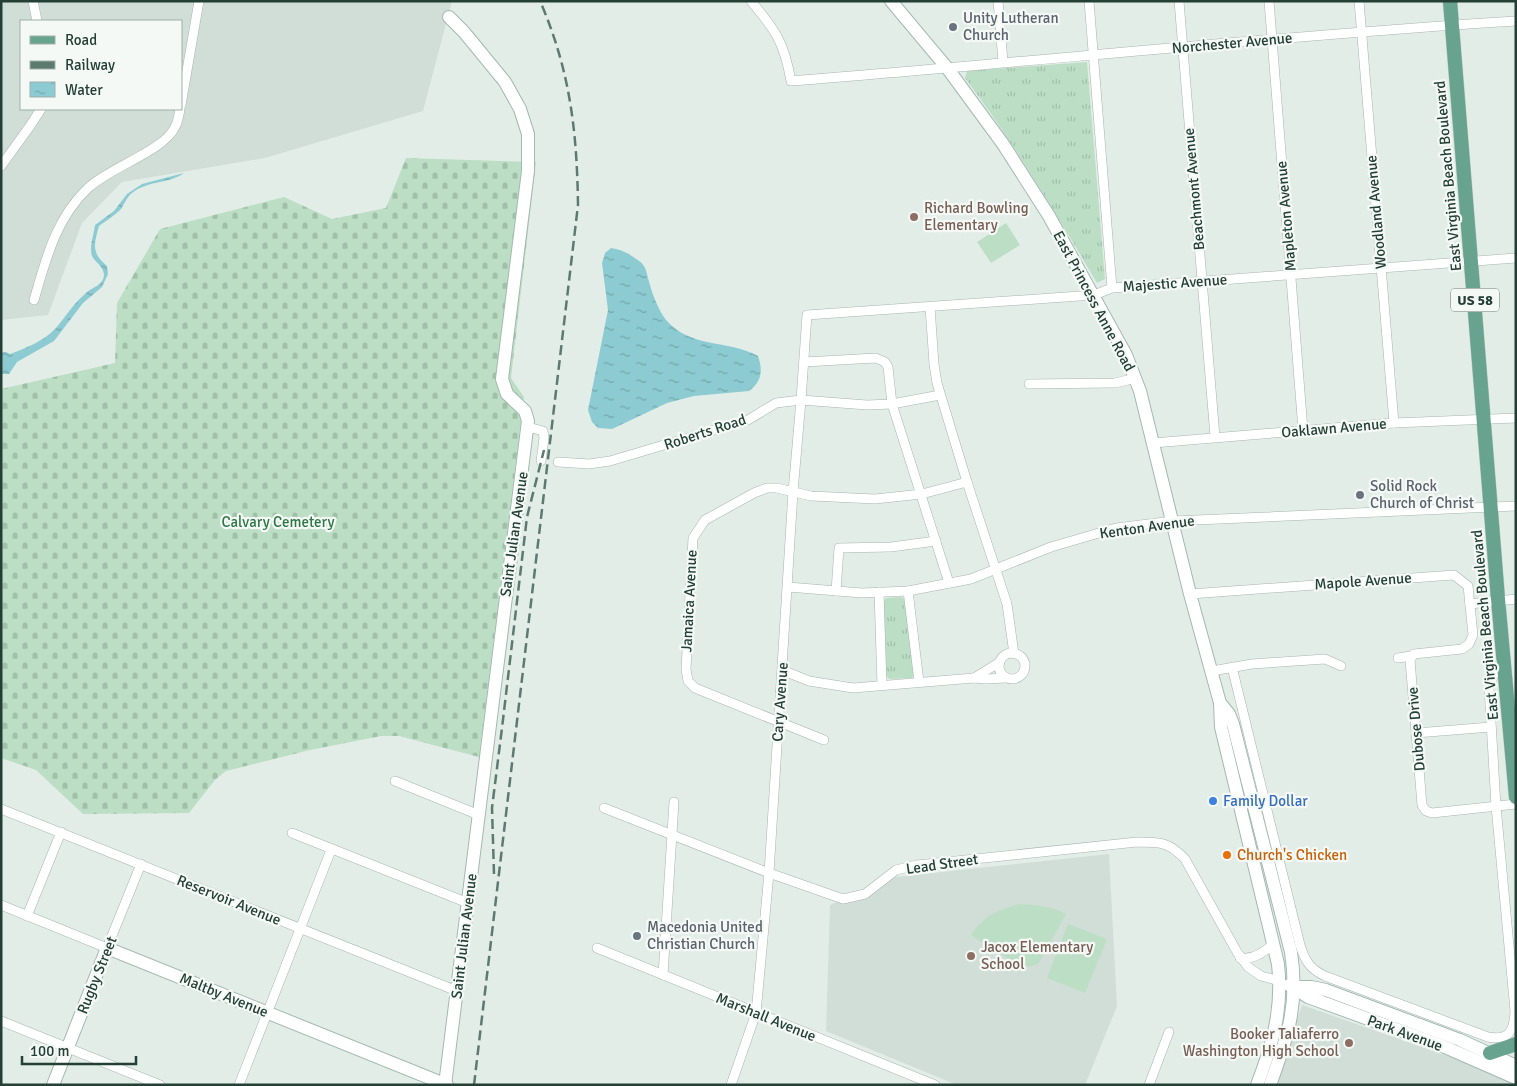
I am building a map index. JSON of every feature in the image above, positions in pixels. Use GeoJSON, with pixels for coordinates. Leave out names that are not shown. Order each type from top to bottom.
{"type":"FeatureCollection","features":[{"type":"Feature","properties":{"kind":"main road","name":"East Princess Anne Road"},"geometry":{"type":"LineString","coordinates":[[891,1],[948,69],[1021,171],[1094,296],[1126,355],[1136,378],[1190,594],[1220,702],[1221,728],[1274,943],[1280,981],[1277,1022],[1258,1085]]}},
{"type":"Feature","properties":{"kind":"main road","name":"East Virginia Beach Boulevard"},"geometry":{"type":"LineString","coordinates":[[1450,1],[1515,792]]}},
{"type":"Feature","properties":{"kind":"main road"},"geometry":{"type":"LineString","coordinates":[[449,17],[464,32],[505,82],[520,109],[528,134],[528,171],[502,379],[508,396],[525,411],[528,426]]}},
{"type":"Feature","properties":{"kind":"main road","name":"Saint Julian Avenue"},"geometry":{"type":"LineString","coordinates":[[445,1084],[528,426]]}},
{"type":"Feature","properties":{"kind":"main road","name":"East Princess Anne Road"},"geometry":{"type":"LineString","coordinates":[[1220,702],[1229,714],[1233,724],[1291,952],[1295,987],[1292,1019],[1270,1085]]}},
{"type":"Feature","properties":{"kind":"main road","name":"Maltby Avenue"},"geometry":{"type":"LineString","coordinates":[[107,948],[445,1084]]}},
{"type":"Feature","properties":{"kind":"main road","name":"Rugby Street"},"geometry":{"type":"LineString","coordinates":[[53,1085],[107,948]]}},
{"type":"Feature","properties":{"kind":"main road","name":"Park Avenue"},"geometry":{"type":"LineString","coordinates":[[1280,981],[1295,987],[1308,997],[1445,1047],[1516,1078]]}},
{"type":"Feature","properties":{"kind":"main road","name":"Park Avenue"},"geometry":{"type":"LineString","coordinates":[[1295,987],[1306,986],[1326,990],[1460,1040],[1516,1066]]}},
{"type":"Feature","properties":{"kind":"main road"},"geometry":{"type":"LineString","coordinates":[[1490,1053],[1516,1044]]}},
{"type":"Feature","properties":{"kind":"street"},"geometry":{"type":"LineString","coordinates":[[32,1],[37,20]]}},
{"type":"Feature","properties":{"kind":"street"},"geometry":{"type":"LineString","coordinates":[[182,99],[199,1]]}},
{"type":"Feature","properties":{"kind":"street","name":"Norchester Avenue"},"geometry":{"type":"LineString","coordinates":[[751,1],[775,30],[787,58],[791,81],[948,69],[1093,54],[1516,21]]}},
{"type":"Feature","properties":{"kind":"street"},"geometry":{"type":"LineString","coordinates":[[998,1],[1003,62]]}},
{"type":"Feature","properties":{"kind":"street"},"geometry":{"type":"LineString","coordinates":[[1089,1],[1112,288]]}},
{"type":"Feature","properties":{"kind":"street","name":"Beachmont Avenue"},"geometry":{"type":"LineString","coordinates":[[1179,1],[1215,437]]}},
{"type":"Feature","properties":{"kind":"street","name":"Mapleton Avenue"},"geometry":{"type":"LineString","coordinates":[[1269,1],[1303,430]]}},
{"type":"Feature","properties":{"kind":"street","name":"Woodland Avenue"},"geometry":{"type":"LineString","coordinates":[[1359,1],[1394,423]]}},
{"type":"Feature","properties":{"kind":"street"},"geometry":{"type":"LineString","coordinates":[[1,166],[40,110]]}},
{"type":"Feature","properties":{"kind":"street"},"geometry":{"type":"LineString","coordinates":[[34,300],[50,248],[69,210],[89,187],[101,178],[163,142],[176,127],[180,110]]}},
{"type":"Feature","properties":{"kind":"street","name":"Majestic Avenue"},"geometry":{"type":"LineString","coordinates":[[807,315],[1094,296],[1112,288],[1516,258]]}},
{"type":"Feature","properties":{"kind":"street"},"geometry":{"type":"LineString","coordinates":[[930,307],[934,364],[940,395],[1007,604],[1014,654]]}},
{"type":"Feature","properties":{"kind":"street","name":"Cary Avenue"},"geometry":{"type":"LineString","coordinates":[[731,1085],[756,1013],[769,873],[793,492],[807,315]]}},
{"type":"Feature","properties":{"kind":"street"},"geometry":{"type":"LineString","coordinates":[[804,362],[876,358],[881,359],[888,367],[892,404],[949,583]]}},
{"type":"Feature","properties":{"kind":"street"},"geometry":{"type":"LineString","coordinates":[[1029,384],[1115,383],[1136,378]]}},
{"type":"Feature","properties":{"kind":"street","name":"Roberts Road"},"geometry":{"type":"LineString","coordinates":[[558,462],[589,464],[610,461],[748,420],[776,403],[801,400],[866,405],[892,404],[940,395]]}},
{"type":"Feature","properties":{"kind":"street","name":"Oaklawn Avenue"},"geometry":{"type":"LineString","coordinates":[[1153,443],[1394,423],[1516,418]]}},
{"type":"Feature","properties":{"kind":"street"},"geometry":{"type":"LineString","coordinates":[[528,426],[543,431],[541,461]]}},
{"type":"Feature","properties":{"kind":"street","name":"Jamaica Avenue"},"geometry":{"type":"LineString","coordinates":[[824,740],[695,688],[688,680],[686,668],[693,538],[705,520],[754,493],[767,488],[777,488],[810,496],[875,499],[922,494],[967,482]]}},
{"type":"Feature","properties":{"kind":"street","name":"Kenton Avenue"},"geometry":{"type":"LineString","coordinates":[[788,587],[862,593],[908,591],[972,579],[1051,547],[1116,528],[1173,521],[1516,506]]}},
{"type":"Feature","properties":{"kind":"street"},"geometry":{"type":"LineString","coordinates":[[836,591],[839,548],[891,547],[936,541]]}},
{"type":"Feature","properties":{"kind":"street","name":"Mapole Avenue"},"geometry":{"type":"LineString","coordinates":[[1190,594],[1454,575],[1468,586],[1470,604]]}},
{"type":"Feature","properties":{"kind":"street"},"geometry":{"type":"LineString","coordinates":[[908,591],[919,682]]}},
{"type":"Feature","properties":{"kind":"street"},"geometry":{"type":"LineString","coordinates":[[879,592],[882,685]]}},
{"type":"Feature","properties":{"kind":"street"},"geometry":{"type":"LineString","coordinates":[[1398,658],[1414,654],[1462,649],[1469,644],[1473,635],[1470,604],[1498,599],[1516,599]]}},
{"type":"Feature","properties":{"kind":"street"},"geometry":{"type":"LineString","coordinates":[[782,670],[809,681],[853,688],[974,678],[1017,678],[1024,670],[1023,660],[1014,654],[1004,656],[1000,662],[974,678]]}},
{"type":"Feature","properties":{"kind":"street","name":"Dubose Drive"},"geometry":{"type":"LineString","coordinates":[[1411,656],[1422,805],[1426,811],[1432,813],[1516,804]]}},
{"type":"Feature","properties":{"kind":"street"},"geometry":{"type":"LineString","coordinates":[[1232,667],[1300,945],[1309,966],[1325,976],[1489,1038],[1502,1038],[1510,1033],[1513,1028],[1515,1011],[1496,806],[1489,688],[1495,671],[1503,658]]}},
{"type":"Feature","properties":{"kind":"street"},"geometry":{"type":"LineString","coordinates":[[1212,671],[1232,667],[1325,659],[1341,666]]}},
{"type":"Feature","properties":{"kind":"street"},"geometry":{"type":"LineString","coordinates":[[1000,662],[1000,670],[1006,678]]}},
{"type":"Feature","properties":{"kind":"street"},"geometry":{"type":"LineString","coordinates":[[1416,733],[1491,727]]}},
{"type":"Feature","properties":{"kind":"street"},"geometry":{"type":"LineString","coordinates":[[395,781],[479,815]]}},
{"type":"Feature","properties":{"kind":"street"},"geometry":{"type":"LineString","coordinates":[[663,976],[674,802]]}},
{"type":"Feature","properties":{"kind":"street","name":"Lead Street"},"geometry":{"type":"LineString","coordinates":[[604,808],[769,873],[843,899],[866,894],[896,870],[917,865],[1137,842],[1167,844],[1177,850],[1185,859],[1240,958],[1255,972],[1280,981]]}},
{"type":"Feature","properties":{"kind":"street","name":"Reservoir Avenue"},"geometry":{"type":"LineString","coordinates":[[1,809],[457,992]]}},
{"type":"Feature","properties":{"kind":"street"},"geometry":{"type":"LineString","coordinates":[[27,916],[61,832]]}},
{"type":"Feature","properties":{"kind":"street"},"geometry":{"type":"LineString","coordinates":[[292,833],[468,903]]}},
{"type":"Feature","properties":{"kind":"street"},"geometry":{"type":"LineString","coordinates":[[239,1085],[331,850]]}},
{"type":"Feature","properties":{"kind":"street","name":"Rugby Street"},"geometry":{"type":"LineString","coordinates":[[107,948],[141,864]]}},
{"type":"Feature","properties":{"kind":"street","name":"Maltby Avenue"},"geometry":{"type":"LineString","coordinates":[[1,905],[107,948]]}},
{"type":"Feature","properties":{"kind":"street"},"geometry":{"type":"LineString","coordinates":[[1240,958],[1261,954],[1274,943]]}},
{"type":"Feature","properties":{"kind":"street","name":"Marshall Avenue"},"geometry":{"type":"LineString","coordinates":[[596,948],[936,1085]]}},
{"type":"Feature","properties":{"kind":"street"},"geometry":{"type":"LineString","coordinates":[[1,1021],[160,1085]]}},
{"type":"Feature","properties":{"kind":"street"},"geometry":{"type":"LineString","coordinates":[[1149,1085],[1169,1032]]}},
{"type":"Feature","properties":{"kind":"street"},"geometry":{"type":"LineString","coordinates":[[1489,1038],[1490,1053]]}},
{"type":"Feature","properties":{"kind":"shaded area"},"geometry":{"type":"Polygon","coordinates":[[[1,1],[452,1],[423,111],[265,158],[122,182],[82,223],[48,315],[1,320],[1,1]]]}},
{"type":"Feature","properties":{"kind":"shaded area","name":"Jacox Elementary School"},"geometry":{"type":"Polygon","coordinates":[[[1109,854],[1117,1006],[1085,1085],[957,1085],[826,1031],[830,905],[896,877],[1109,854]]]}},
{"type":"Feature","properties":{"kind":"shaded area","name":"Booker Taliaferro Washington High School"},"geometry":{"type":"Polygon","coordinates":[[[1302,1005],[1516,1080],[1516,1085],[1275,1085],[1302,1005]]]}},
{"type":"Feature","properties":{"kind":"green space"},"geometry":{"type":"Polygon","coordinates":[[[1087,62],[1105,279],[1097,283],[1050,204],[965,78],[967,71],[1087,62]]]}},
{"type":"Feature","properties":{"kind":"green space","name":"Calvary Cemetery"},"geometry":{"type":"Polygon","coordinates":[[[406,158],[536,162],[511,378],[524,397],[479,757],[399,736],[381,736],[310,750],[226,771],[215,780],[189,813],[83,814],[36,770],[1,758],[1,389],[115,363],[117,303],[160,229],[284,197],[332,219],[386,208],[406,158]]]}},
{"type":"Feature","properties":{"kind":"green space"},"geometry":{"type":"Polygon","coordinates":[[[1006,223],[1020,245],[991,263],[977,242],[1006,223]]]}},
{"type":"Feature","properties":{"kind":"green space"},"geometry":{"type":"Polygon","coordinates":[[[902,597],[907,602],[915,672],[912,678],[889,679],[886,675],[883,603],[886,598],[902,597]]]}},
{"type":"Feature","properties":{"kind":"green space"},"geometry":{"type":"Polygon","coordinates":[[[1019,904],[1037,905],[1066,914],[1038,964],[1023,968],[971,935],[986,918],[1003,909],[1019,904]]]}},
{"type":"Feature","properties":{"kind":"green space"},"geometry":{"type":"Polygon","coordinates":[[[1068,924],[1107,939],[1085,993],[1047,978],[1068,924]]]}},
{"type":"Feature","properties":{"kind":"water"},"geometry":{"type":"Polygon","coordinates":[[[184,173],[172,179],[138,189],[127,198],[119,211],[99,226],[95,248],[98,257],[107,266],[108,274],[102,287],[83,303],[54,341],[17,362],[9,374],[1,374],[1,352],[10,354],[46,337],[88,291],[102,282],[104,272],[93,258],[91,252],[95,225],[114,211],[127,194],[142,184],[184,173]]]}},
{"type":"Feature","properties":{"kind":"water"},"geometry":{"type":"Polygon","coordinates":[[[611,248],[629,254],[643,264],[659,308],[666,320],[676,329],[698,340],[734,347],[758,356],[761,371],[757,384],[749,391],[694,396],[667,403],[612,429],[598,428],[592,422],[588,410],[608,310],[602,263],[605,253],[611,248]]]}},
{"type":"Feature","properties":{"kind":"railway"},"geometry":{"type":"LineString","coordinates":[[474,1085],[578,205],[576,152],[570,101],[558,52],[540,1]]}},
{"type":"Feature","properties":{"kind":"railway"},"geometry":{"type":"LineString","coordinates":[[494,874],[492,808],[527,517],[544,450]]}},
{"type":"Feature","properties":{"kind":"place","name":"Unity Lutheran Church"},"geometry":{"type":"Point","coordinates":[953,27]}},
{"type":"Feature","properties":{"kind":"place","name":"Richard Bowling Elementary"},"geometry":{"type":"Point","coordinates":[914,217]}},
{"type":"Feature","properties":{"kind":"place","name":"Solid Rock Church of Christ"},"geometry":{"type":"Point","coordinates":[1360,495]}},
{"type":"Feature","properties":{"kind":"place","name":"Family Dollar"},"geometry":{"type":"Point","coordinates":[1213,801]}},
{"type":"Feature","properties":{"kind":"place","name":"Church's Chicken"},"geometry":{"type":"Point","coordinates":[1227,855]}},
{"type":"Feature","properties":{"kind":"place","name":"Macedonia United Christian Church"},"geometry":{"type":"Point","coordinates":[637,936]}},
{"type":"Feature","properties":{"kind":"place","name":"Jacox Elementary School"},"geometry":{"type":"Point","coordinates":[971,956]}},
{"type":"Feature","properties":{"kind":"place","name":"Booker Taliaferro Washington High School"},"geometry":{"type":"Point","coordinates":[1349,1043]}}]}
